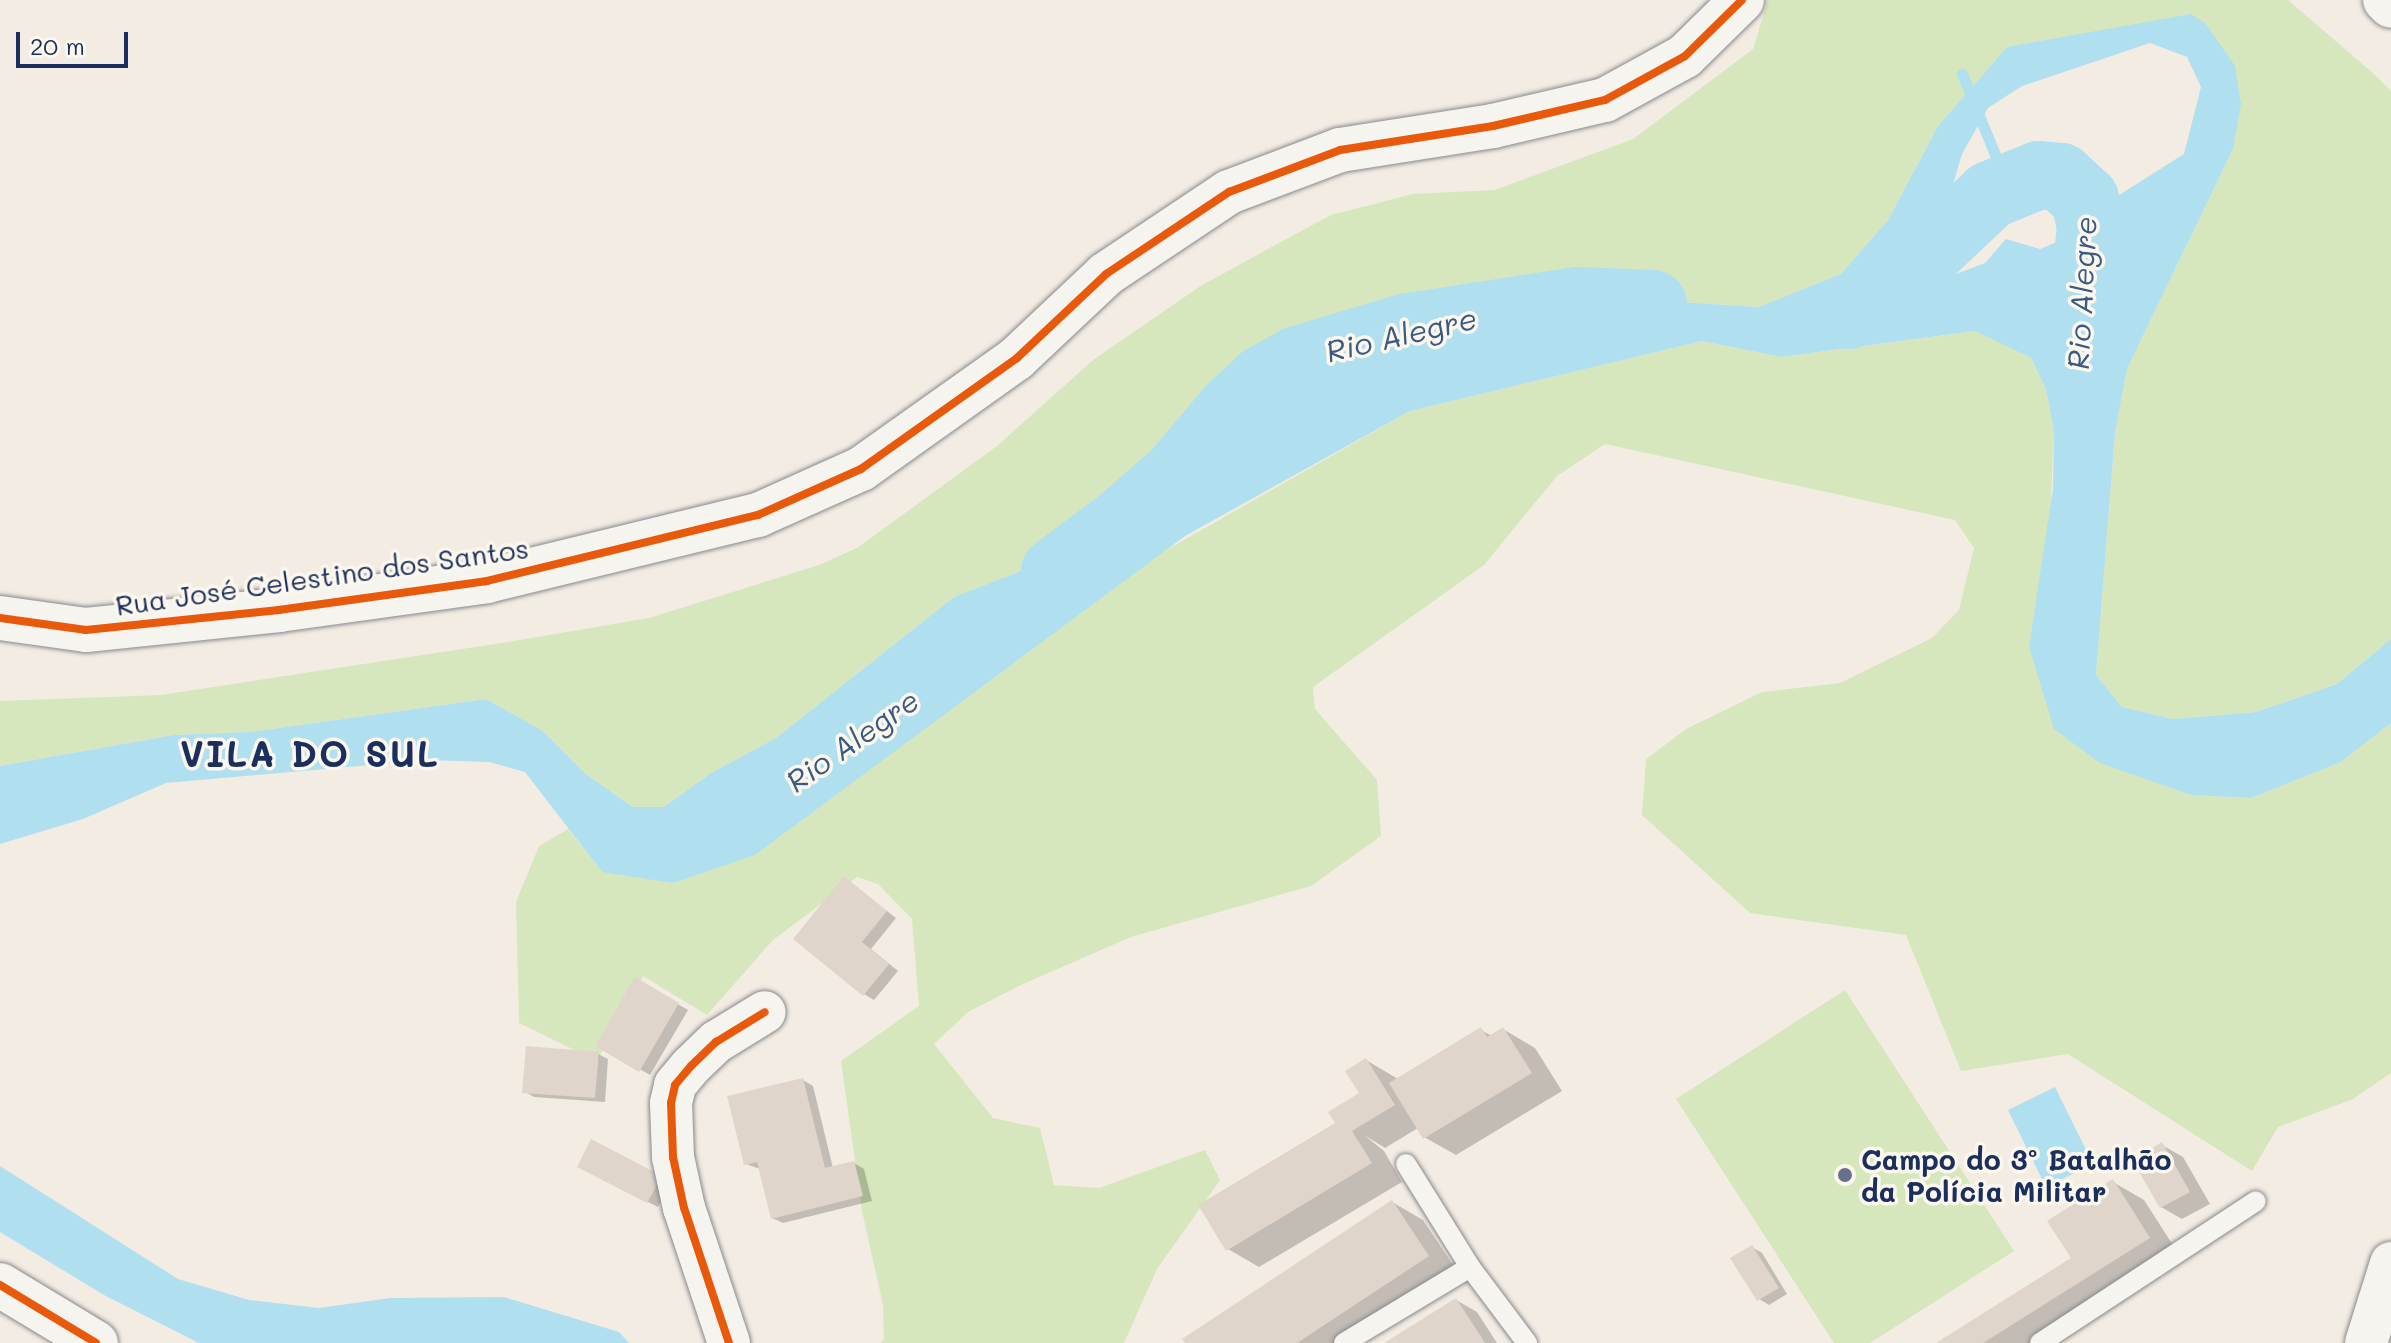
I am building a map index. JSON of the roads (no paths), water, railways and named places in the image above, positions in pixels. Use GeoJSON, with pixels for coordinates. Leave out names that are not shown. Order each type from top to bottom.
{"type":"FeatureCollection","features":[{"type":"Feature","properties":{"kind":"street","name":"Rua José Celestino dos Santos"},"geometry":{"type":"LineString","coordinates":[[0,618],[86,630],[308,606],[487,581],[758,515],[861,469],[1017,358],[1106,274],[1229,192],[1340,150],[1493,126],[1605,100],[1685,56],[1742,0]]}},
{"type":"Feature","properties":{"kind":"street"},"geometry":{"type":"LineString","coordinates":[[2385,0],[2391,6]]}},
{"type":"Feature","properties":{"kind":"street"},"geometry":{"type":"LineString","coordinates":[[729,1343],[684,1208],[673,1157],[671,1103],[675,1085],[691,1066],[716,1042],[765,1012]]}},
{"type":"Feature","properties":{"kind":"street"},"geometry":{"type":"LineString","coordinates":[[2366,1343],[2391,1263]]}},
{"type":"Feature","properties":{"kind":"street"},"geometry":{"type":"LineString","coordinates":[[0,1285],[96,1343]]}},
{"type":"Feature","properties":{"kind":"lane"},"geometry":{"type":"LineString","coordinates":[[1406,1164],[1470,1267],[1527,1343]]}},
{"type":"Feature","properties":{"kind":"lane"},"geometry":{"type":"LineString","coordinates":[[2040,1343],[2256,1201]]}},
{"type":"Feature","properties":{"kind":"lane"},"geometry":{"type":"LineString","coordinates":[[1344,1343],[1470,1267]]}},
{"type":"Feature","properties":{"kind":"water"},"geometry":{"type":"Polygon","coordinates":[[[2191,14],[2206,24],[2235,66],[2241,104],[2233,149],[2127,369],[2115,433],[2096,675],[2122,707],[2173,719],[2256,712],[2337,684],[2391,639],[2391,723],[2341,762],[2251,798],[2191,795],[2100,763],[2054,729],[2029,647],[2053,488],[2054,431],[2046,389],[2031,358],[1975,331],[1781,357],[1702,341],[1410,411],[1185,536],[755,855],[673,883],[602,872],[525,772],[489,762],[427,760],[166,783],[83,819],[0,844],[0,766],[173,735],[250,732],[486,699],[543,731],[587,775],[633,807],[664,807],[711,773],[776,738],[954,597],[1064,554],[1166,494],[1252,399],[1584,296],[1759,307],[1841,274],[1888,220],[1938,126],[2007,47],[2191,14]],[[2150,43],[2022,86],[1988,108],[1962,154],[1946,208],[1919,265],[1940,280],[1985,263],[2006,239],[2040,249],[2057,242],[2097,209],[2184,154],[2201,87],[2187,57],[2150,43]]]}},
{"type":"Feature","properties":{"kind":"water"},"geometry":{"type":"Polygon","coordinates":[[[2055,1087],[2093,1164],[2046,1187],[2008,1110],[2055,1087]]]}},
{"type":"Feature","properties":{"kind":"water"},"geometry":{"type":"Polygon","coordinates":[[[0,1166],[178,1279],[249,1300],[319,1308],[390,1298],[504,1297],[619,1332],[629,1343],[199,1343],[104,1295],[0,1232],[0,1166]]]}},
{"type":"Feature","properties":{"kind":"waterway"},"geometry":{"type":"LineString","coordinates":[[1962,74],[2008,186]]}},
{"type":"Feature","properties":{"kind":"waterway","name":"Rio Alegre"},"geometry":{"type":"LineString","coordinates":[[1849,315],[1901,279],[1990,195],[2039,175],[2061,177],[2085,199],[2091,228],[2082,310]]}},
{"type":"Feature","properties":{"kind":"waterway","name":"Rio Alegre"},"geometry":{"type":"LineString","coordinates":[[1055,571],[1121,522],[1175,475],[1229,411],[1263,379],[1297,360],[1408,327],[1578,301],[1653,304]]}},
{"type":"Feature","properties":{"kind":"place","name":"Campo do 3º Batalhão da Polícia Militar"},"geometry":{"type":"Point","coordinates":[1845,1175]}},
{"type":"Feature","properties":{"kind":"district","name":"VILA DO SUL"},"geometry":{"type":"Point","coordinates":[310,753]}}]}
